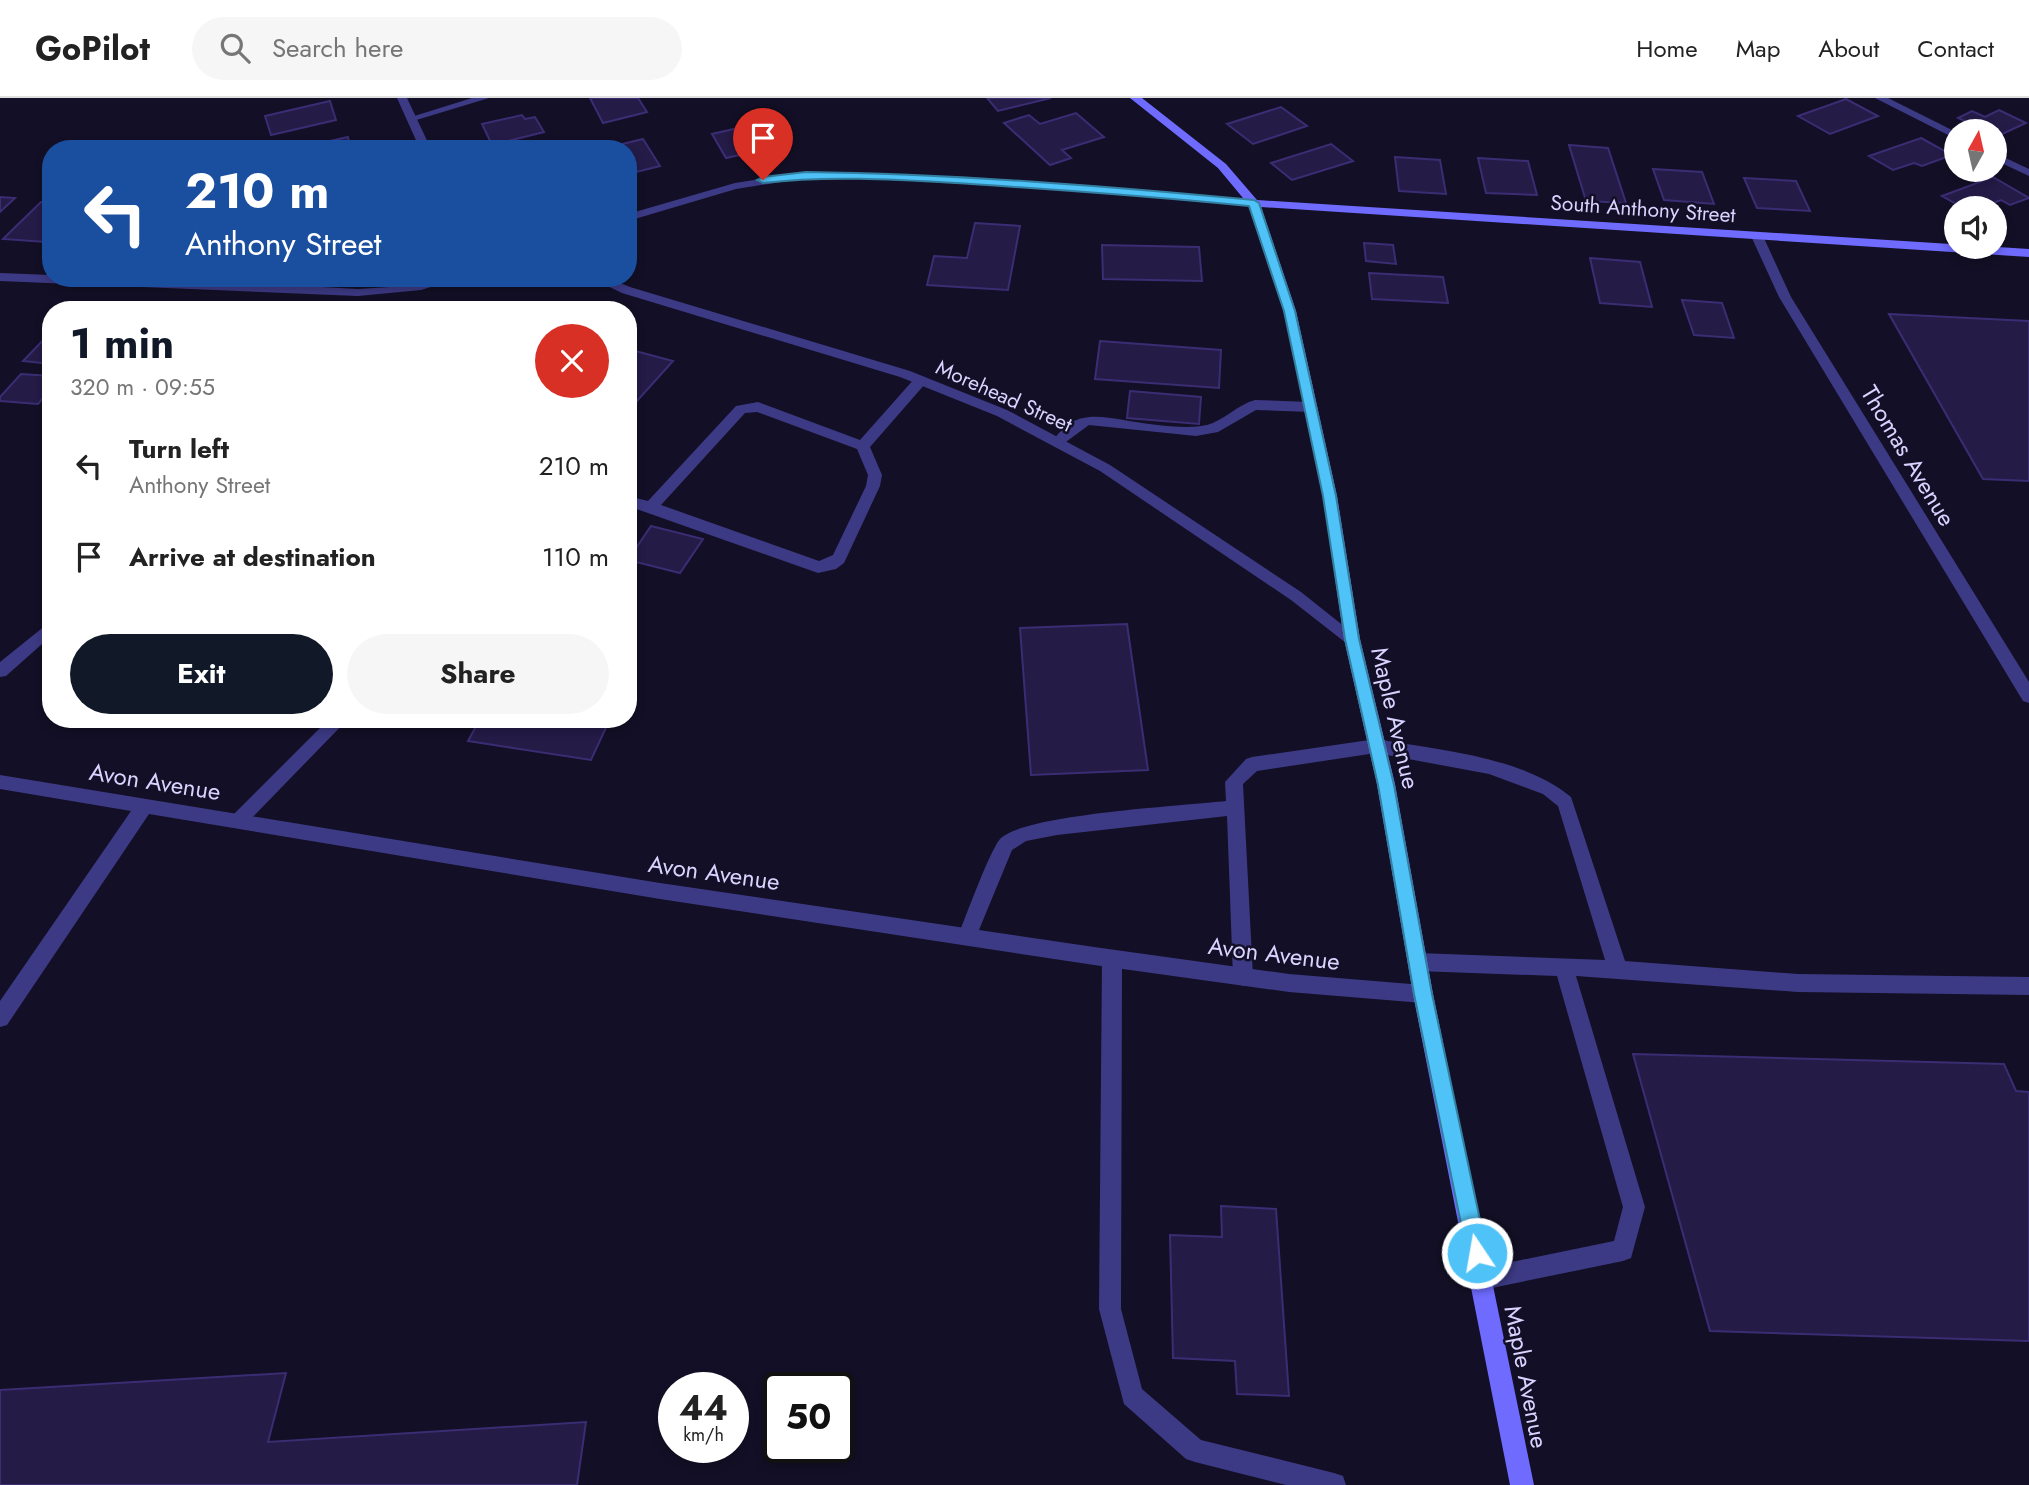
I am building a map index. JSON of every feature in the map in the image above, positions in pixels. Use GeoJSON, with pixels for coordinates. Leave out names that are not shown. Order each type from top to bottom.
{"type":"FeatureCollection","features":[{"type":"Feature","properties":{"kind":"main road","name":"Maple Avenue"},"geometry":{"type":"LineString","coordinates":[[1135,98],[1222,166],[1254,203],[1290,311],[1330,496],[1352,639],[1376,746],[1522,1485]]}},
{"type":"Feature","properties":{"kind":"main road","name":"South Anthony Street"},"geometry":{"type":"LineString","coordinates":[[1254,203],[2029,253]]}},
{"type":"Feature","properties":{"kind":"street"},"geometry":{"type":"LineString","coordinates":[[402,98],[422,140]]}},
{"type":"Feature","properties":{"kind":"street"},"geometry":{"type":"LineString","coordinates":[[413,118],[484,98]]}},
{"type":"Feature","properties":{"kind":"street"},"geometry":{"type":"LineString","coordinates":[[1881,98],[1944,130]]}},
{"type":"Feature","properties":{"kind":"street"},"geometry":{"type":"LineString","coordinates":[[2007,162],[2029,173]]}},
{"type":"Feature","properties":{"kind":"street"},"geometry":{"type":"LineString","coordinates":[[637,215],[735,186],[806,175],[882,176],[1082,187],[1254,203]]}},
{"type":"Feature","properties":{"kind":"street","name":"Thomas Avenue"},"geometry":{"type":"LineString","coordinates":[[1757,236],[1792,308],[2029,696]]}},
{"type":"Feature","properties":{"kind":"street"},"geometry":{"type":"LineString","coordinates":[[0,277],[42,278]]}},
{"type":"Feature","properties":{"kind":"street"},"geometry":{"type":"LineString","coordinates":[[239,287],[350,295],[411,287]]}},
{"type":"Feature","properties":{"kind":"street","name":"Morehead Street"},"geometry":{"type":"LineString","coordinates":[[618,287],[920,381],[1002,413],[1105,468],[1296,596],[1352,639]]}},
{"type":"Feature","properties":{"kind":"street"},"geometry":{"type":"LineString","coordinates":[[348,301],[350,295]]}},
{"type":"Feature","properties":{"kind":"street"},"geometry":{"type":"LineString","coordinates":[[863,446],[920,381]]}},
{"type":"Feature","properties":{"kind":"street"},"geometry":{"type":"LineString","coordinates":[[1059,442],[1071,429],[1086,421],[1102,419],[1125,425],[1196,431],[1213,429],[1243,409],[1255,405],[1310,407]]}},
{"type":"Feature","properties":{"kind":"street"},"geometry":{"type":"LineString","coordinates":[[637,503],[818,567],[831,565],[839,559],[873,486],[875,475],[863,446],[749,406],[741,409],[651,507]]}},
{"type":"Feature","properties":{"kind":"street"},"geometry":{"type":"LineString","coordinates":[[0,671],[42,635]]}},
{"type":"Feature","properties":{"kind":"street"},"geometry":{"type":"LineString","coordinates":[[239,820],[331,728]]}},
{"type":"Feature","properties":{"kind":"street"},"geometry":{"type":"LineString","coordinates":[[1243,977],[1234,782],[1252,764],[1376,746],[1490,766],[1549,789],[1565,802],[1618,969]]}},
{"type":"Feature","properties":{"kind":"street","name":"Avon Avenue"},"geometry":{"type":"LineString","coordinates":[[0,782],[660,891],[1112,959],[1243,977],[1423,994]]}},
{"type":"Feature","properties":{"kind":"street"},"geometry":{"type":"LineString","coordinates":[[0,1018],[145,806]]}},
{"type":"Feature","properties":{"kind":"street"},"geometry":{"type":"LineString","coordinates":[[967,936],[1005,845],[1021,834],[1056,827],[1235,808]]}},
{"type":"Feature","properties":{"kind":"street"},"geometry":{"type":"LineString","coordinates":[[1112,959],[1110,1309],[1132,1396],[1195,1450],[1334,1485]]}},
{"type":"Feature","properties":{"kind":"street"},"geometry":{"type":"LineString","coordinates":[[1418,962],[1618,969],[1798,983],[2029,986]]}},
{"type":"Feature","properties":{"kind":"street"},"geometry":{"type":"LineString","coordinates":[[1482,1279],[1623,1251],[1634,1207],[1564,967]]}},
{"type":"Feature","properties":{"kind":"building"},"geometry":{"type":"Polygon","coordinates":[[[590,98],[638,98],[647,112],[603,123],[590,98]]]}},
{"type":"Feature","properties":{"kind":"building"},"geometry":{"type":"Polygon","coordinates":[[[987,98],[1051,98],[998,111],[987,98]]]}},
{"type":"Feature","properties":{"kind":"building"},"geometry":{"type":"Polygon","coordinates":[[[1846,99],[1878,116],[1830,134],[1798,116],[1846,99]]]}},
{"type":"Feature","properties":{"kind":"building"},"geometry":{"type":"Polygon","coordinates":[[[330,101],[336,120],[271,135],[265,116],[330,101]]]}},
{"type":"Feature","properties":{"kind":"building"},"geometry":{"type":"Polygon","coordinates":[[[1281,107],[1307,126],[1253,144],[1227,124],[1281,107]]]}},
{"type":"Feature","properties":{"kind":"building"},"geometry":{"type":"Polygon","coordinates":[[[1999,110],[2026,123],[2007,132],[2007,119],[1958,118],[1972,111],[1985,117],[1999,110]]]}},
{"type":"Feature","properties":{"kind":"building"},"geometry":{"type":"Polygon","coordinates":[[[1076,113],[1104,137],[1062,150],[1071,158],[1050,165],[1004,123],[1029,115],[1040,124],[1076,113]]]}},
{"type":"Feature","properties":{"kind":"building"},"geometry":{"type":"Polygon","coordinates":[[[522,115],[525,119],[535,117],[544,132],[512,140],[490,140],[482,124],[522,115]]]}},
{"type":"Feature","properties":{"kind":"building"},"geometry":{"type":"Polygon","coordinates":[[[756,124],[770,148],[726,158],[712,134],[756,124]]]}},
{"type":"Feature","properties":{"kind":"building"},"geometry":{"type":"Polygon","coordinates":[[[1921,138],[1944,151],[1944,158],[1922,166],[1914,163],[1893,170],[1869,156],[1921,138]]]}},
{"type":"Feature","properties":{"kind":"building"},"geometry":{"type":"Polygon","coordinates":[[[643,139],[660,166],[637,172],[637,140],[643,139]]]}},
{"type":"Feature","properties":{"kind":"building"},"geometry":{"type":"Polygon","coordinates":[[[1331,144],[1353,161],[1292,180],[1271,163],[1331,144]]]}},
{"type":"Feature","properties":{"kind":"building"},"geometry":{"type":"Polygon","coordinates":[[[1569,145],[1608,148],[1626,203],[1586,201],[1569,145]]]}},
{"type":"Feature","properties":{"kind":"building"},"geometry":{"type":"Polygon","coordinates":[[[1395,157],[1440,160],[1446,194],[1399,191],[1395,157]]]}},
{"type":"Feature","properties":{"kind":"building"},"geometry":{"type":"Polygon","coordinates":[[[1478,158],[1528,161],[1537,195],[1486,193],[1478,158]]]}},
{"type":"Feature","properties":{"kind":"building"},"geometry":{"type":"Polygon","coordinates":[[[1653,169],[1702,172],[1714,204],[1664,200],[1653,169]]]}},
{"type":"Feature","properties":{"kind":"building"},"geometry":{"type":"Polygon","coordinates":[[[1744,178],[1796,181],[1810,211],[1757,208],[1744,178]]]}},
{"type":"Feature","properties":{"kind":"building"},"geometry":{"type":"Polygon","coordinates":[[[1980,182],[2002,182],[2029,198],[2010,205],[2007,203],[2007,196],[1942,196],[1980,182]]]}},
{"type":"Feature","properties":{"kind":"building"},"geometry":{"type":"Polygon","coordinates":[[[0,197],[15,198],[0,212],[0,197]]]}},
{"type":"Feature","properties":{"kind":"building"},"geometry":{"type":"Polygon","coordinates":[[[41,202],[42,202],[42,242],[3,239],[41,202]]]}},
{"type":"Feature","properties":{"kind":"building"},"geometry":{"type":"Polygon","coordinates":[[[975,223],[1020,226],[1008,290],[927,285],[934,256],[967,258],[975,223]]]}},
{"type":"Feature","properties":{"kind":"building"},"geometry":{"type":"Polygon","coordinates":[[[1364,243],[1393,245],[1396,264],[1366,261],[1364,243]]]}},
{"type":"Feature","properties":{"kind":"building"},"geometry":{"type":"Polygon","coordinates":[[[1102,245],[1199,247],[1202,281],[1103,279],[1102,245]]]}},
{"type":"Feature","properties":{"kind":"building"},"geometry":{"type":"Polygon","coordinates":[[[1590,258],[1640,262],[1652,307],[1600,303],[1590,258]]]}},
{"type":"Feature","properties":{"kind":"building"},"geometry":{"type":"Polygon","coordinates":[[[1369,273],[1443,277],[1448,303],[1372,299],[1369,273]]]}},
{"type":"Feature","properties":{"kind":"building"},"geometry":{"type":"Polygon","coordinates":[[[1682,300],[1722,303],[1734,338],[1694,335],[1682,300]]]}},
{"type":"Feature","properties":{"kind":"building"},"geometry":{"type":"Polygon","coordinates":[[[1889,314],[2029,321],[2029,481],[1983,479],[1889,314]]]}},
{"type":"Feature","properties":{"kind":"building"},"geometry":{"type":"Polygon","coordinates":[[[42,341],[42,363],[23,361],[42,341]]]}},
{"type":"Feature","properties":{"kind":"building"},"geometry":{"type":"Polygon","coordinates":[[[1100,341],[1221,350],[1219,388],[1095,379],[1100,341]]]}},
{"type":"Feature","properties":{"kind":"building"},"geometry":{"type":"Polygon","coordinates":[[[637,351],[673,361],[637,401],[637,351]]]}},
{"type":"Feature","properties":{"kind":"building"},"geometry":{"type":"Polygon","coordinates":[[[21,374],[42,375],[42,399],[38,404],[0,401],[0,397],[21,374]]]}},
{"type":"Feature","properties":{"kind":"building"},"geometry":{"type":"Polygon","coordinates":[[[1130,391],[1201,397],[1199,424],[1127,418],[1130,391]]]}},
{"type":"Feature","properties":{"kind":"building"},"geometry":{"type":"Polygon","coordinates":[[[651,526],[703,539],[680,573],[637,562],[637,547],[651,526]]]}},
{"type":"Feature","properties":{"kind":"building"},"geometry":{"type":"Polygon","coordinates":[[[1127,624],[1148,770],[1031,775],[1020,628],[1127,624]]]}},
{"type":"Feature","properties":{"kind":"building"},"geometry":{"type":"Polygon","coordinates":[[[475,728],[606,728],[591,760],[468,741],[475,728]]]}},
{"type":"Feature","properties":{"kind":"building"},"geometry":{"type":"Polygon","coordinates":[[[1633,1054],[2004,1064],[2016,1091],[2029,1092],[2029,1341],[1710,1331],[1633,1054]]]}},
{"type":"Feature","properties":{"kind":"building"},"geometry":{"type":"Polygon","coordinates":[[[1221,1206],[1276,1209],[1289,1396],[1237,1394],[1235,1361],[1173,1358],[1170,1235],[1222,1237],[1221,1206]]]}},
{"type":"Feature","properties":{"kind":"building"},"geometry":{"type":"Polygon","coordinates":[[[286,1373],[268,1442],[586,1422],[577,1485],[0,1485],[0,1390],[286,1373]]]}},
{"type":"Feature","properties":{"kind":"route"},"geometry":{"type":"LineString","coordinates":[[763,180],[806,175],[882,176],[1096,188],[1254,203],[1290,311],[1330,496],[1352,639],[1386,785],[1423,994],[1477,1253]]}}]}
